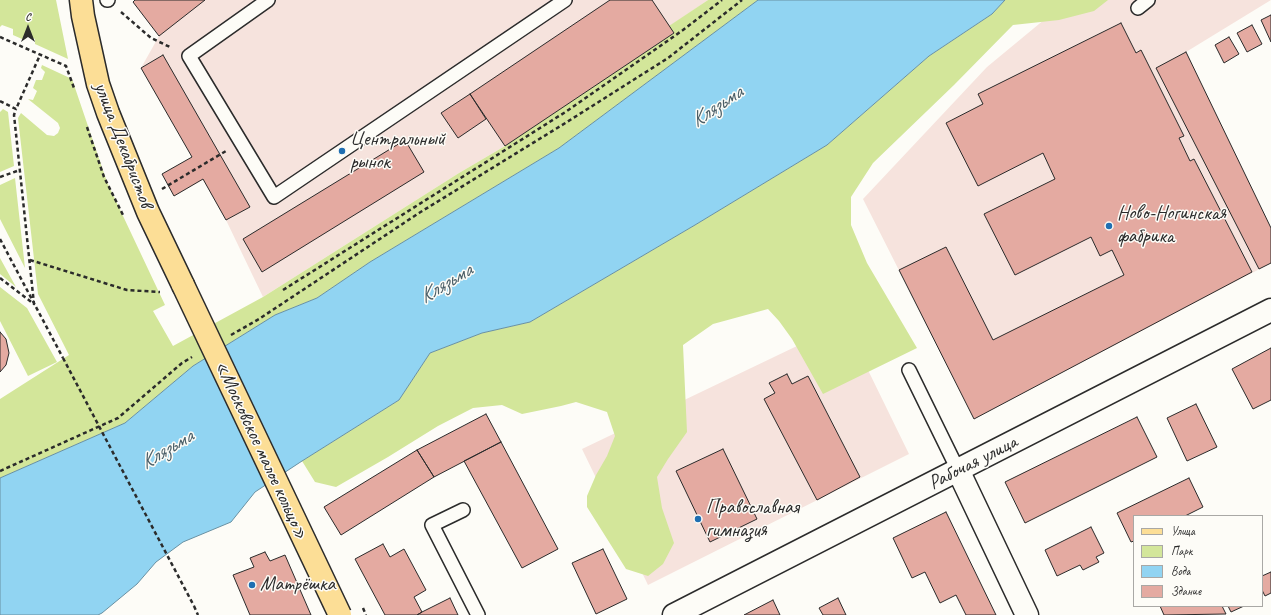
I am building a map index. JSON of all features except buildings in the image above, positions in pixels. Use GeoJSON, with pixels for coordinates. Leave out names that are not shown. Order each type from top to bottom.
{"type":"FeatureCollection","features":[{"type":"Feature","properties":{"kind":"main road","name":"улица Декабристов"},"geometry":{"type":"LineString","coordinates":[[81,0],[83,16],[98,84],[108,113],[148,212],[182,285]]}},
{"type":"Feature","properties":{"kind":"main road","name":"«Московское малое кольцо»"},"geometry":{"type":"LineString","coordinates":[[182,285],[340,615]]}},
{"type":"Feature","properties":{"kind":"main road","name":"Рабочая улица"},"geometry":{"type":"LineString","coordinates":[[674,615],[1271,310]]}},
{"type":"Feature","properties":{"kind":"main road"},"geometry":{"type":"LineString","coordinates":[[958,470],[1026,615]]}},
{"type":"Feature","properties":{"kind":"lane"},"geometry":{"type":"LineString","coordinates":[[268,0],[189,56],[274,197],[565,0]]}},
{"type":"Feature","properties":{"kind":"lane"},"geometry":{"type":"LineString","coordinates":[[909,370],[958,470]]}},
{"type":"Feature","properties":{"kind":"lane"},"geometry":{"type":"LineString","coordinates":[[463,510],[432,525],[478,615]]}},
{"type":"Feature","properties":{"kind":"path"},"geometry":{"type":"LineString","coordinates":[[107,0],[151,38],[189,56]]}},
{"type":"Feature","properties":{"kind":"path"},"geometry":{"type":"LineString","coordinates":[[283,290],[567,111],[683,30],[722,0]]}},
{"type":"Feature","properties":{"kind":"path"},"geometry":{"type":"LineString","coordinates":[[227,337],[259,319],[419,213],[668,58],[742,0]]}},
{"type":"Feature","properties":{"kind":"path"},"geometry":{"type":"LineString","coordinates":[[0,37],[66,66]]}},
{"type":"Feature","properties":{"kind":"path"},"geometry":{"type":"LineString","coordinates":[[34,304],[14,115],[40,54]]}},
{"type":"Feature","properties":{"kind":"path"},"geometry":{"type":"LineString","coordinates":[[0,101],[16,109]]}},
{"type":"Feature","properties":{"kind":"path"},"geometry":{"type":"LineString","coordinates":[[156,192],[241,142]]}},
{"type":"Feature","properties":{"kind":"path"},"geometry":{"type":"LineString","coordinates":[[0,178],[20,170]]}},
{"type":"Feature","properties":{"kind":"path"},"geometry":{"type":"LineString","coordinates":[[0,239],[198,615]]}},
{"type":"Feature","properties":{"kind":"path"},"geometry":{"type":"LineString","coordinates":[[30,260],[127,290],[160,292]]}},
{"type":"Feature","properties":{"kind":"path"},"geometry":{"type":"LineString","coordinates":[[0,278],[34,304]]}},
{"type":"Feature","properties":{"kind":"path"},"geometry":{"type":"LineString","coordinates":[[0,471],[118,418],[182,363],[195,356]]}},
{"type":"Feature","properties":{"kind":"shaded area","name":"Центральный рынок"},"geometry":{"type":"Polygon","coordinates":[[[135,0],[708,0],[670,26],[674,33],[505,146],[459,173],[263,297],[226,220],[203,180],[174,196],[162,174],[192,157],[141,68],[159,36],[133,2],[135,0]]]}},
{"type":"Feature","properties":{"kind":"shaded area","name":"Ново-Ногинская фабрика"},"geometry":{"type":"Polygon","coordinates":[[[1068,0],[1271,0],[1186,52],[1271,228],[1271,263],[974,419],[863,199],[987,67],[1068,0]]]}},
{"type":"Feature","properties":{"kind":"shaded area","name":"Православная гимназия"},"geometry":{"type":"Polygon","coordinates":[[[845,323],[909,454],[648,585],[582,449],[845,323]]]}},
{"type":"Feature","properties":{"kind":"green space"},"geometry":{"type":"Polygon","coordinates":[[[0,0],[56,0],[68,59],[35,44],[35,39],[26,35],[22,39],[13,35],[13,29],[2,25],[0,27],[0,0]]]}},
{"type":"Feature","properties":{"kind":"green space"},"geometry":{"type":"Polygon","coordinates":[[[708,0],[758,0],[559,148],[370,262],[317,298],[275,315],[193,366],[125,423],[0,478],[0,399],[69,355],[38,294],[18,118],[21,113],[47,135],[54,136],[58,133],[60,128],[58,123],[28,99],[33,100],[37,91],[33,88],[36,80],[42,80],[45,72],[41,68],[42,65],[72,79],[107,182],[165,305],[153,311],[173,346],[263,297],[459,173],[505,146],[674,33],[669,26],[708,0]]]}},
{"type":"Feature","properties":{"kind":"green space"},"geometry":{"type":"Polygon","coordinates":[[[1005,0],[1108,0],[1094,11],[1059,20],[1013,25],[954,85],[873,163],[851,197],[851,225],[867,263],[917,348],[823,394],[792,339],[768,309],[713,324],[683,345],[687,432],[657,477],[662,508],[674,543],[663,564],[648,576],[626,569],[587,507],[587,496],[596,475],[607,456],[615,436],[607,412],[576,402],[522,414],[502,405],[473,408],[438,426],[336,487],[315,482],[302,461],[399,400],[430,353],[482,333],[530,322],[827,145],[929,56],[992,14],[1005,0]]]}},
{"type":"Feature","properties":{"kind":"green space"},"geometry":{"type":"Polygon","coordinates":[[[3,109],[8,112],[14,166],[0,172],[0,112],[3,109]]]}},
{"type":"Feature","properties":{"kind":"green space"},"geometry":{"type":"Polygon","coordinates":[[[15,178],[25,268],[0,219],[0,185],[15,178]]]}},
{"type":"Feature","properties":{"kind":"green space"},"geometry":{"type":"Polygon","coordinates":[[[0,258],[16,287],[0,274],[0,258]]]}},
{"type":"Feature","properties":{"kind":"green space"},"geometry":{"type":"Polygon","coordinates":[[[0,287],[27,308],[57,362],[28,376],[0,321],[0,287]]]}},
{"type":"Feature","properties":{"kind":"water","name":"Клязьма"},"geometry":{"type":"Polygon","coordinates":[[[758,0],[1005,0],[992,14],[929,56],[827,145],[530,322],[482,333],[430,353],[399,400],[255,492],[231,522],[183,542],[156,562],[137,584],[102,613],[98,615],[0,615],[0,478],[125,423],[193,366],[275,315],[317,298],[370,262],[559,148],[758,0]]]}},
{"type":"Feature","properties":{"kind":"place","name":"Центральный рынок"},"geometry":{"type":"Point","coordinates":[342,151]}},
{"type":"Feature","properties":{"kind":"place","name":"Ново-Ногинская фабрика"},"geometry":{"type":"Point","coordinates":[1109,226]}},
{"type":"Feature","properties":{"kind":"place","name":"Православная гимназия"},"geometry":{"type":"Point","coordinates":[698,519]}},
{"type":"Feature","properties":{"kind":"place","name":"Матрёшка"},"geometry":{"type":"Point","coordinates":[252,585]}}]}
